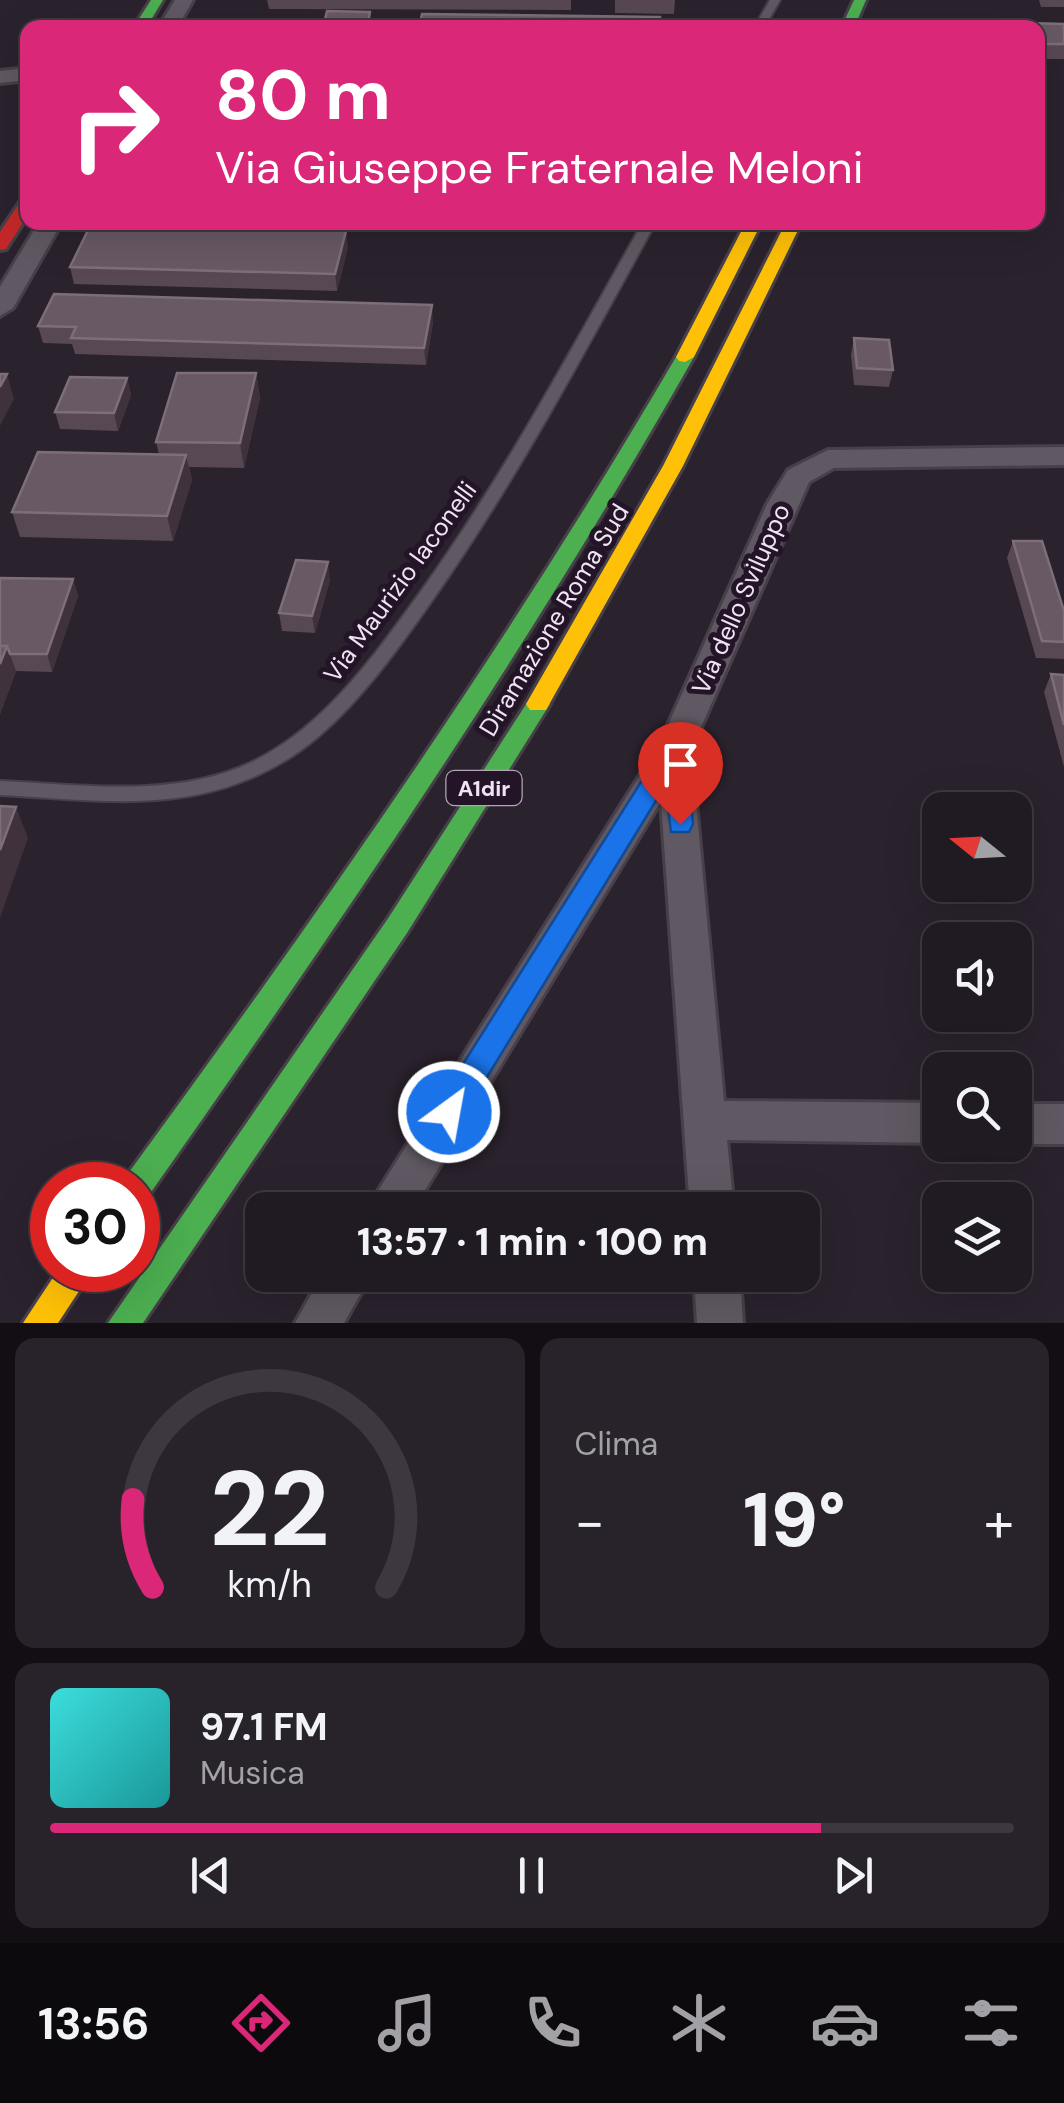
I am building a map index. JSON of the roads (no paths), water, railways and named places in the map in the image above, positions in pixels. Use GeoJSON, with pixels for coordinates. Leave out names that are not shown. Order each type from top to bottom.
{"type":"FeatureCollection","features":[{"type":"Feature","properties":{"kind":"main road"},"geometry":{"type":"LineString","coordinates":[[0,245],[20,214]]}},
{"type":"Feature","properties":{"kind":"main road","name":"Diramazione Roma Sud"},"geometry":{"type":"LineString","coordinates":[[154,1162],[361,873],[494,676],[630,456],[750,230]]}},
{"type":"Feature","properties":{"kind":"main road","name":"Diramazione Roma Sud"},"geometry":{"type":"LineString","coordinates":[[124,1323],[360,976],[540,698],[675,466],[790,230]]}},
{"type":"Feature","properties":{"kind":"main road"},"geometry":{"type":"LineString","coordinates":[[38,1323],[60,1292]]}},
{"type":"Feature","properties":{"kind":"street"},"geometry":{"type":"LineString","coordinates":[[0,308],[46,230]]}},
{"type":"Feature","properties":{"kind":"street","name":"Via dello Sviluppo"},"geometry":{"type":"LineString","coordinates":[[399,1192],[674,750],[782,504],[798,476],[828,459],[1064,456]]}},
{"type":"Feature","properties":{"kind":"street"},"geometry":{"type":"LineString","coordinates":[[674,750],[711,1192]]}},
{"type":"Feature","properties":{"kind":"street"},"geometry":{"type":"LineString","coordinates":[[706,1120],[922,1123]]}},
{"type":"Feature","properties":{"kind":"street"},"geometry":{"type":"LineString","coordinates":[[1032,1124],[1064,1124]]}},
{"type":"Feature","properties":{"kind":"street"},"geometry":{"type":"LineString","coordinates":[[318,1323],[337,1292]]}},
{"type":"Feature","properties":{"kind":"street"},"geometry":{"type":"LineString","coordinates":[[718,1292],[720,1323]]}},
{"type":"Feature","properties":{"kind":"lane","name":"Via Maurizio Iaconelli"},"geometry":{"type":"LineString","coordinates":[[0,788],[144,792],[212,784],[258,768],[326,720],[366,678],[463,548],[645,230]]}}]}
